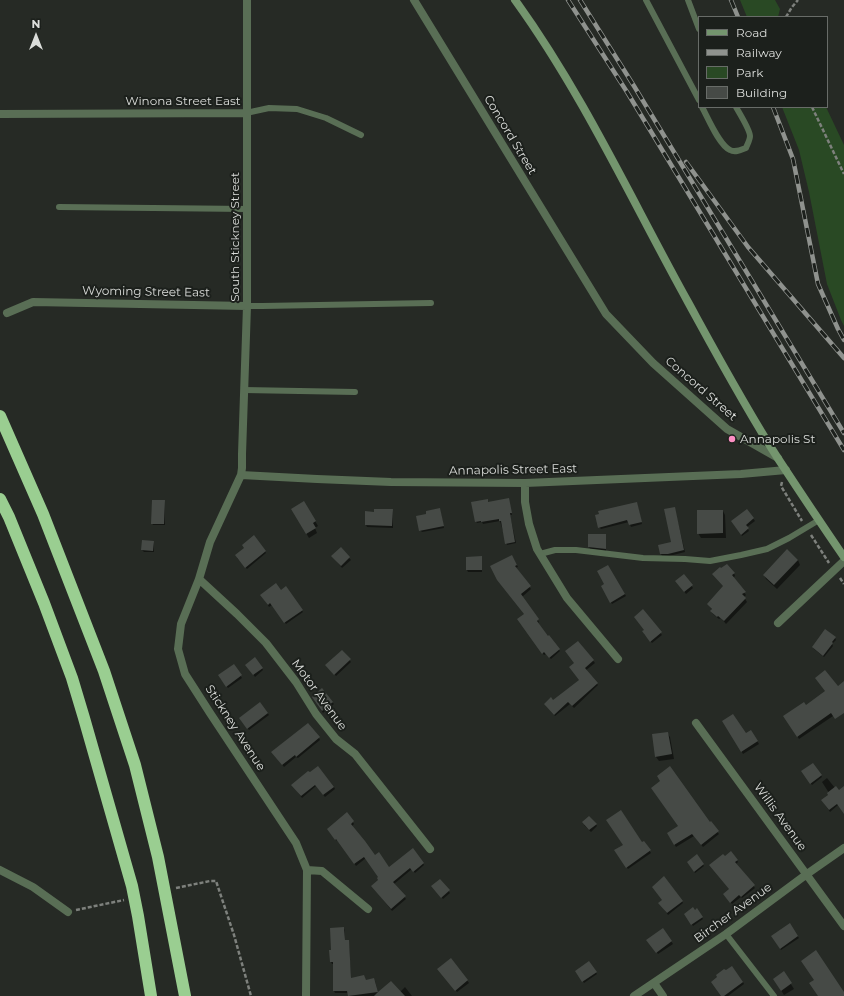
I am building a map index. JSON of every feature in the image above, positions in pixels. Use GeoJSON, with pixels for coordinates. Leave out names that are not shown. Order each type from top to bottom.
{"type":"FeatureCollection","features":[{"type":"Feature","properties":{"kind":"highway"},"geometry":{"type":"LineString","coordinates":[[0,416],[43,514],[104,670],[135,765],[158,857],[185,996]]}},
{"type":"Feature","properties":{"kind":"highway"},"geometry":{"type":"LineString","coordinates":[[0,499],[58,638],[84,718],[132,886],[151,996]]}},
{"type":"Feature","properties":{"kind":"main road","name":"Concord Street"},"geometry":{"type":"LineString","coordinates":[[515,0],[533,25],[583,108],[688,303],[778,458]]}},
{"type":"Feature","properties":{"kind":"main road"},"geometry":{"type":"LineString","coordinates":[[778,458],[844,557]]}},
{"type":"Feature","properties":{"kind":"street","name":"South Stickney Street"},"geometry":{"type":"LineString","coordinates":[[241,475],[247,306],[247,0]]}},
{"type":"Feature","properties":{"kind":"street","name":"Concord Street"},"geometry":{"type":"LineString","coordinates":[[414,0],[606,314],[653,363],[727,429],[778,458]]}},
{"type":"Feature","properties":{"kind":"street","name":"Winona Street East"},"geometry":{"type":"LineString","coordinates":[[0,114],[246,113]]}},
{"type":"Feature","properties":{"kind":"street","name":"Wyoming Street East"},"geometry":{"type":"LineString","coordinates":[[7,313],[32,302],[247,306]]}},
{"type":"Feature","properties":{"kind":"street","name":"Annapolis Street East"},"geometry":{"type":"LineString","coordinates":[[241,475],[390,482],[525,483],[741,474],[786,470]]}},
{"type":"Feature","properties":{"kind":"street","name":"Stickney Avenue"},"geometry":{"type":"LineString","coordinates":[[241,475],[210,542],[199,579],[181,624],[178,649],[185,674],[296,843],[307,870],[306,996]]}},
{"type":"Feature","properties":{"kind":"street"},"geometry":{"type":"LineString","coordinates":[[525,483],[524,502],[533,538],[540,554],[567,598],[618,659]]}},
{"type":"Feature","properties":{"kind":"street"},"geometry":{"type":"LineString","coordinates":[[778,622],[844,560]]}},
{"type":"Feature","properties":{"kind":"street","name":"Motor Avenue"},"geometry":{"type":"LineString","coordinates":[[199,579],[266,643],[296,682],[316,714],[336,739],[356,754],[430,849]]}},
{"type":"Feature","properties":{"kind":"street","name":"Willis Avenue"},"geometry":{"type":"LineString","coordinates":[[696,723],[844,926]]}},
{"type":"Feature","properties":{"kind":"street","name":"Bircher Avenue"},"geometry":{"type":"LineString","coordinates":[[634,996],[726,934],[844,848]]}},
{"type":"Feature","properties":{"kind":"street"},"geometry":{"type":"LineString","coordinates":[[0,870],[33,887],[68,912]]}},
{"type":"Feature","properties":{"kind":"street"},"geometry":{"type":"LineString","coordinates":[[307,870],[322,872],[368,909]]}},
{"type":"Feature","properties":{"kind":"street"},"geometry":{"type":"LineString","coordinates":[[654,983],[663,996]]}},
{"type":"Feature","properties":{"kind":"lane"},"geometry":{"type":"LineString","coordinates":[[646,0],[698,98]]}},
{"type":"Feature","properties":{"kind":"lane"},"geometry":{"type":"LineString","coordinates":[[688,0],[698,26]]}},
{"type":"Feature","properties":{"kind":"lane","name":"Winona Street East"},"geometry":{"type":"LineString","coordinates":[[246,113],[269,108],[297,109],[326,118],[361,135]]}},
{"type":"Feature","properties":{"kind":"lane"},"geometry":{"type":"LineString","coordinates":[[703,108],[721,143],[731,150],[738,151],[746,148],[750,136],[737,108]]}},
{"type":"Feature","properties":{"kind":"lane"},"geometry":{"type":"LineString","coordinates":[[59,207],[247,209]]}},
{"type":"Feature","properties":{"kind":"lane","name":"Wyoming Street East"},"geometry":{"type":"LineString","coordinates":[[247,306],[431,304]]}},
{"type":"Feature","properties":{"kind":"lane"},"geometry":{"type":"LineString","coordinates":[[244,390],[355,392]]}},
{"type":"Feature","properties":{"kind":"lane"},"geometry":{"type":"LineString","coordinates":[[540,554],[555,550],[576,550],[643,558],[710,561],[767,549],[819,520]]}},
{"type":"Feature","properties":{"kind":"lane"},"geometry":{"type":"LineString","coordinates":[[726,934],[774,996]]}},
{"type":"Feature","properties":{"kind":"path"},"geometry":{"type":"LineString","coordinates":[[787,16],[798,0]]}},
{"type":"Feature","properties":{"kind":"path"},"geometry":{"type":"LineString","coordinates":[[812,108],[844,174]]}},
{"type":"Feature","properties":{"kind":"path"},"geometry":{"type":"LineString","coordinates":[[172,889],[216,881],[234,935],[251,996]]}},
{"type":"Feature","properties":{"kind":"path"},"geometry":{"type":"LineString","coordinates":[[90,907],[128,899]]}},
{"type":"Feature","properties":{"kind":"green space"},"geometry":{"type":"Polygon","coordinates":[[[740,0],[775,0],[780,9],[778,16],[747,16],[740,0]]]}},
{"type":"Feature","properties":{"kind":"green space"},"geometry":{"type":"Polygon","coordinates":[[[782,108],[826,108],[844,145],[844,326],[827,284],[799,150],[782,108]]]}},
{"type":"Feature","properties":{"kind":"building"},"geometry":{"type":"Polygon","coordinates":[[[509,498],[515,542],[505,544],[501,521],[499,521],[499,519],[475,522],[471,502],[488,499],[488,502],[509,498]]]}},
{"type":"Feature","properties":{"kind":"building"},"geometry":{"type":"Polygon","coordinates":[[[152,500],[165,500],[164,524],[151,524],[152,500]]]}},
{"type":"Feature","properties":{"kind":"building"},"geometry":{"type":"Polygon","coordinates":[[[304,501],[316,521],[313,523],[316,528],[306,534],[291,509],[304,501]]]}},
{"type":"Feature","properties":{"kind":"building"},"geometry":{"type":"Polygon","coordinates":[[[637,502],[642,522],[629,525],[627,520],[598,528],[595,515],[599,514],[598,511],[637,502]]]}},
{"type":"Feature","properties":{"kind":"building"},"geometry":{"type":"Polygon","coordinates":[[[675,507],[684,550],[668,554],[660,554],[658,545],[671,542],[664,509],[675,507]]]}},
{"type":"Feature","properties":{"kind":"building"},"geometry":{"type":"Polygon","coordinates":[[[440,508],[444,526],[419,531],[416,516],[426,514],[426,511],[440,508]]]}},
{"type":"Feature","properties":{"kind":"building"},"geometry":{"type":"Polygon","coordinates":[[[374,509],[393,509],[392,526],[365,525],[365,511],[374,512],[374,509]]]}},
{"type":"Feature","properties":{"kind":"building"},"geometry":{"type":"Polygon","coordinates":[[[747,509],[754,518],[746,525],[749,528],[741,535],[731,521],[747,509]]]}},
{"type":"Feature","properties":{"kind":"building"},"geometry":{"type":"Polygon","coordinates":[[[697,510],[723,510],[723,533],[697,534],[697,510]]]}},
{"type":"Feature","properties":{"kind":"building"},"geometry":{"type":"Polygon","coordinates":[[[588,534],[606,534],[606,549],[588,547],[588,534]]]}},
{"type":"Feature","properties":{"kind":"building"},"geometry":{"type":"Polygon","coordinates":[[[254,535],[266,551],[245,568],[235,555],[244,548],[242,545],[254,535]]]}},
{"type":"Feature","properties":{"kind":"building"},"geometry":{"type":"Polygon","coordinates":[[[142,540],[154,541],[153,551],[141,550],[142,540]]]}},
{"type":"Feature","properties":{"kind":"building"},"geometry":{"type":"Polygon","coordinates":[[[341,547],[350,557],[341,566],[331,556],[341,547]]]}},
{"type":"Feature","properties":{"kind":"building"},"geometry":{"type":"Polygon","coordinates":[[[787,549],[798,560],[774,585],[763,575],[787,549]]]}},
{"type":"Feature","properties":{"kind":"building"},"geometry":{"type":"Polygon","coordinates":[[[512,555],[517,565],[515,566],[531,586],[521,594],[539,619],[537,621],[560,649],[549,658],[544,652],[542,654],[517,619],[524,614],[497,580],[490,566],[512,555]]]}},
{"type":"Feature","properties":{"kind":"building"},"geometry":{"type":"Polygon","coordinates":[[[482,556],[482,570],[466,570],[466,557],[482,556]]]}},
{"type":"Feature","properties":{"kind":"building"},"geometry":{"type":"Polygon","coordinates":[[[727,564],[735,573],[732,575],[746,592],[742,594],[746,598],[724,621],[710,611],[712,609],[707,604],[723,586],[712,574],[720,567],[721,568],[727,564]]]}},
{"type":"Feature","properties":{"kind":"building"},"geometry":{"type":"Polygon","coordinates":[[[608,565],[625,594],[610,603],[601,586],[604,584],[597,571],[608,565]]]}},
{"type":"Feature","properties":{"kind":"building"},"geometry":{"type":"Polygon","coordinates":[[[684,574],[693,585],[684,592],[675,581],[684,574]]]}},
{"type":"Feature","properties":{"kind":"building"},"geometry":{"type":"Polygon","coordinates":[[[276,583],[281,590],[286,586],[303,610],[284,623],[270,603],[268,605],[260,595],[276,583]]]}},
{"type":"Feature","properties":{"kind":"building"},"geometry":{"type":"Polygon","coordinates":[[[643,609],[662,632],[650,642],[642,631],[644,630],[634,617],[643,609]]]}},
{"type":"Feature","properties":{"kind":"building"},"geometry":{"type":"Polygon","coordinates":[[[825,629],[836,637],[823,656],[812,647],[825,629]]]}},
{"type":"Feature","properties":{"kind":"building"},"geometry":{"type":"Polygon","coordinates":[[[578,641],[594,660],[585,668],[598,683],[572,706],[568,702],[554,715],[544,704],[551,697],[553,700],[579,680],[569,667],[574,663],[565,651],[578,641]]]}},
{"type":"Feature","properties":{"kind":"building"},"geometry":{"type":"Polygon","coordinates":[[[342,650],[351,659],[334,675],[325,665],[342,650]]]}},
{"type":"Feature","properties":{"kind":"building"},"geometry":{"type":"Polygon","coordinates":[[[255,657],[263,668],[253,675],[245,665],[255,657]]]}},
{"type":"Feature","properties":{"kind":"building"},"geometry":{"type":"Polygon","coordinates":[[[234,664],[242,675],[226,687],[218,675],[234,664]]]}},
{"type":"Feature","properties":{"kind":"building"},"geometry":{"type":"Polygon","coordinates":[[[825,670],[838,686],[844,681],[844,713],[835,719],[831,713],[797,737],[783,716],[804,702],[806,705],[825,691],[815,678],[825,670]]]}},
{"type":"Feature","properties":{"kind":"building"},"geometry":{"type":"Polygon","coordinates":[[[322,688],[333,702],[322,711],[312,697],[322,688]]]}},
{"type":"Feature","properties":{"kind":"building"},"geometry":{"type":"Polygon","coordinates":[[[260,702],[268,713],[247,729],[239,718],[260,702]]]}},
{"type":"Feature","properties":{"kind":"building"},"geometry":{"type":"Polygon","coordinates":[[[733,714],[746,733],[751,730],[758,741],[741,752],[722,721],[733,714]]]}},
{"type":"Feature","properties":{"kind":"building"},"geometry":{"type":"Polygon","coordinates":[[[308,723],[320,737],[296,757],[295,755],[282,765],[271,752],[308,723]]]}},
{"type":"Feature","properties":{"kind":"building"},"geometry":{"type":"Polygon","coordinates":[[[668,732],[672,754],[655,757],[652,734],[668,732]]]}},
{"type":"Feature","properties":{"kind":"building"},"geometry":{"type":"Polygon","coordinates":[[[813,763],[822,775],[810,784],[801,771],[813,763]]]}},
{"type":"Feature","properties":{"kind":"building"},"geometry":{"type":"Polygon","coordinates":[[[318,766],[334,787],[323,795],[315,785],[301,796],[291,785],[308,771],[310,772],[318,766]]]}},
{"type":"Feature","properties":{"kind":"building"},"geometry":{"type":"Polygon","coordinates":[[[670,766],[710,822],[711,821],[719,831],[701,845],[692,834],[674,845],[667,833],[678,826],[651,788],[660,781],[657,776],[670,766]]]}},
{"type":"Feature","properties":{"kind":"building"},"geometry":{"type":"Polygon","coordinates":[[[836,786],[839,790],[844,786],[844,814],[837,804],[829,810],[821,800],[836,786]]]}},
{"type":"Feature","properties":{"kind":"building"},"geometry":{"type":"Polygon","coordinates":[[[621,810],[642,842],[644,841],[651,850],[626,868],[614,850],[623,845],[606,820],[621,810]]]}},
{"type":"Feature","properties":{"kind":"building"},"geometry":{"type":"Polygon","coordinates":[[[347,812],[354,821],[351,824],[375,855],[379,852],[389,867],[413,848],[424,863],[413,872],[410,868],[393,882],[406,896],[391,909],[371,886],[378,880],[378,877],[364,857],[354,864],[327,829],[347,812]]]}},
{"type":"Feature","properties":{"kind":"building"},"geometry":{"type":"Polygon","coordinates":[[[589,816],[597,824],[589,830],[582,822],[589,816]]]}},
{"type":"Feature","properties":{"kind":"building"},"geometry":{"type":"Polygon","coordinates":[[[731,851],[738,860],[735,862],[755,885],[741,897],[739,895],[730,903],[723,894],[729,889],[709,865],[723,854],[725,856],[731,851]]]}},
{"type":"Feature","properties":{"kind":"building"},"geometry":{"type":"Polygon","coordinates":[[[697,854],[704,864],[694,872],[687,862],[697,854]]]}},
{"type":"Feature","properties":{"kind":"building"},"geometry":{"type":"Polygon","coordinates":[[[664,876],[683,901],[667,913],[658,903],[662,900],[652,887],[664,876]]]}},
{"type":"Feature","properties":{"kind":"building"},"geometry":{"type":"Polygon","coordinates":[[[440,879],[450,890],[441,898],[431,886],[440,879]]]}},
{"type":"Feature","properties":{"kind":"building"},"geometry":{"type":"Polygon","coordinates":[[[693,907],[695,910],[697,908],[703,917],[691,925],[684,914],[693,907]]]}},
{"type":"Feature","properties":{"kind":"building"},"geometry":{"type":"Polygon","coordinates":[[[790,923],[798,936],[780,949],[771,936],[790,923]]]}},
{"type":"Feature","properties":{"kind":"building"},"geometry":{"type":"Polygon","coordinates":[[[344,927],[345,940],[349,940],[351,978],[364,975],[366,980],[374,978],[378,992],[348,996],[347,991],[333,991],[333,962],[330,962],[329,950],[331,950],[330,928],[344,927]]]}},
{"type":"Feature","properties":{"kind":"building"},"geometry":{"type":"Polygon","coordinates":[[[663,928],[672,941],[656,953],[646,940],[663,928]]]}},
{"type":"Feature","properties":{"kind":"building"},"geometry":{"type":"Polygon","coordinates":[[[816,950],[844,992],[844,996],[818,996],[809,983],[814,980],[801,961],[816,950]]]}},
{"type":"Feature","properties":{"kind":"building"},"geometry":{"type":"Polygon","coordinates":[[[451,958],[468,980],[455,991],[437,969],[451,958]]]}},
{"type":"Feature","properties":{"kind":"building"},"geometry":{"type":"Polygon","coordinates":[[[589,961],[597,972],[582,982],[575,971],[589,961]]]}},
{"type":"Feature","properties":{"kind":"building"},"geometry":{"type":"Polygon","coordinates":[[[732,966],[743,982],[724,996],[721,996],[711,982],[717,977],[716,975],[724,969],[726,970],[732,966]]]}},
{"type":"Feature","properties":{"kind":"building"},"geometry":{"type":"Polygon","coordinates":[[[784,971],[792,983],[781,991],[773,979],[784,971]]]}},
{"type":"Feature","properties":{"kind":"building"},"geometry":{"type":"Polygon","coordinates":[[[391,981],[405,996],[374,996],[391,981]]]}},
{"type":"Feature","properties":{"kind":"railway"},"geometry":{"type":"LineString","coordinates":[[568,0],[627,92],[844,450]]}},
{"type":"Feature","properties":{"kind":"railway"},"geometry":{"type":"LineString","coordinates":[[580,0],[634,86],[844,433]]}},
{"type":"Feature","properties":{"kind":"railway"},"geometry":{"type":"LineString","coordinates":[[731,0],[738,16]]}},
{"type":"Feature","properties":{"kind":"railway"},"geometry":{"type":"LineString","coordinates":[[773,108],[793,159],[818,284],[844,340]]}},
{"type":"Feature","properties":{"kind":"railway"},"geometry":{"type":"LineString","coordinates":[[686,162],[748,247],[844,358]]}},
{"type":"Feature","properties":{"kind":"place","name":"Annapolis St"},"geometry":{"type":"Point","coordinates":[732,439]}}]}
